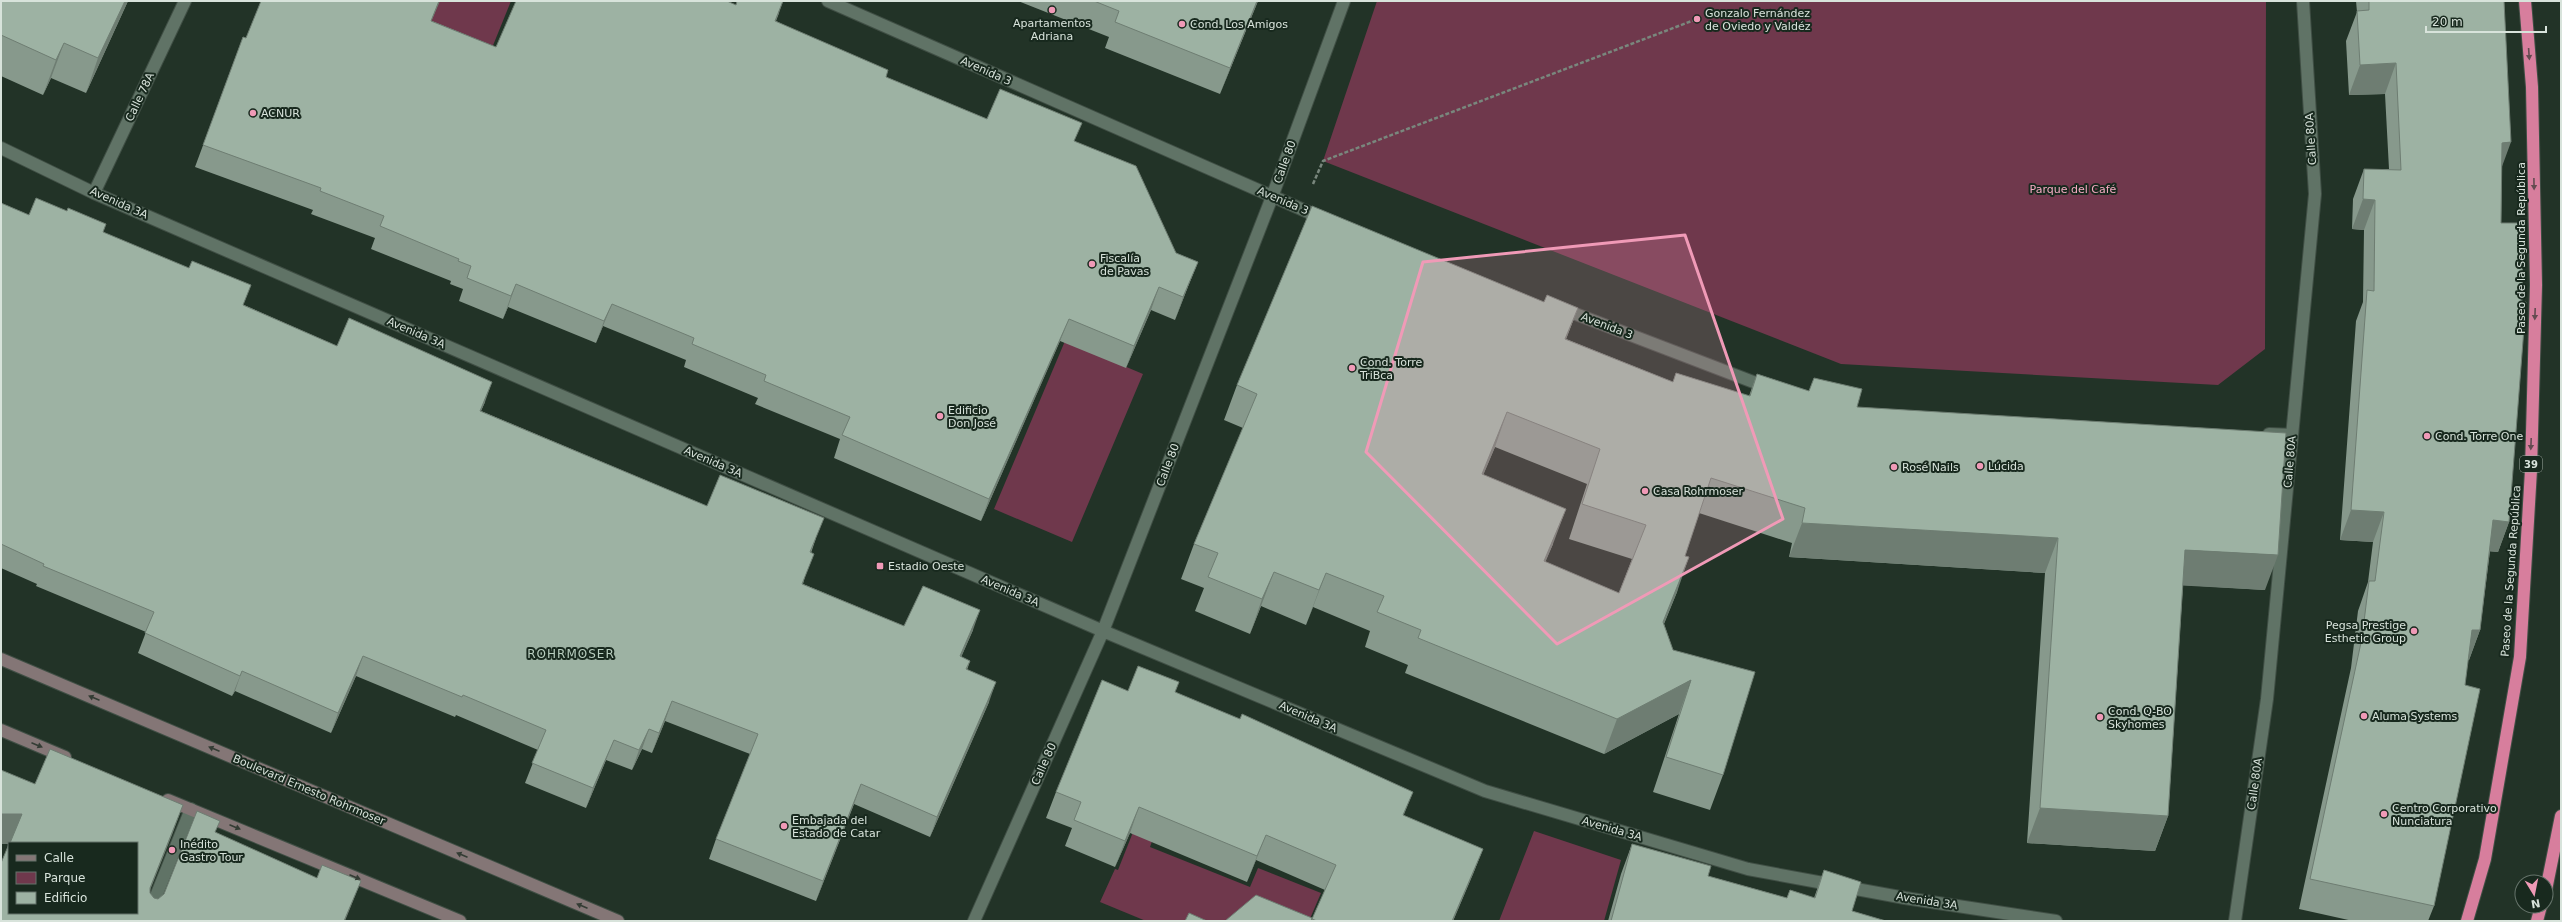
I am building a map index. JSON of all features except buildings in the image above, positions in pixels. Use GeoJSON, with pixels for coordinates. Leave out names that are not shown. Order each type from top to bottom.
{"type":"FeatureCollection","features":[{"type":"Feature","properties":{"kind":"highway","name":"Paseo de la Segunda República"},"geometry":{"type":"LineString","coordinates":[[2467,921],[2485,859],[2520,657],[2531,470],[2536,285],[2532,87],[2525,1]]}},
{"type":"Feature","properties":{"kind":"highway"},"geometry":{"type":"LineString","coordinates":[[2549,874],[2561,816]]}},
{"type":"Feature","properties":{"kind":"main road","name":"Boulevard Ernesto Rohrmoser"},"geometry":{"type":"LineString","coordinates":[[1,659],[618,921]]}},
{"type":"Feature","properties":{"kind":"main road"},"geometry":{"type":"LineString","coordinates":[[1,730],[74,761]]}},
{"type":"Feature","properties":{"kind":"main road"},"geometry":{"type":"LineString","coordinates":[[155,794],[460,921]]}},
{"type":"Feature","properties":{"kind":"street","name":"Calle 78A"},"geometry":{"type":"LineString","coordinates":[[94,193],[185,1]]}},
{"type":"Feature","properties":{"kind":"street","name":"Avenida 3"},"geometry":{"type":"LineString","coordinates":[[828,1],[1272,197],[1339,224]]}},
{"type":"Feature","properties":{"kind":"street","name":"Calle 80"},"geometry":{"type":"LineString","coordinates":[[974,921],[1103,631],[1272,197],[1344,1]]}},
{"type":"Feature","properties":{"kind":"street","name":"Calle 80A"},"geometry":{"type":"LineString","coordinates":[[2235,921],[2267,699],[2315,194],[2303,1]]}},
{"type":"Feature","properties":{"kind":"street","name":"Avenida 3A"},"geometry":{"type":"LineString","coordinates":[[1,148],[94,193],[1103,631],[1484,791],[1748,869],[1905,898],[2056,921]]}},
{"type":"Feature","properties":{"kind":"street","name":"Avenida 3"},"geometry":{"type":"LineString","coordinates":[[1547,303],[1784,393]]}},
{"type":"Feature","properties":{"kind":"street"},"geometry":{"type":"LineString","coordinates":[[2260,434],[2292,435]]}},
{"type":"Feature","properties":{"kind":"street"},"geometry":{"type":"LineString","coordinates":[[146,921],[191,809]]}},
{"type":"Feature","properties":{"kind":"path"},"geometry":{"type":"LineString","coordinates":[[1302,210],[1323,161],[1697,19]]}},
{"type":"Feature","properties":{"kind":"highlighted area"},"geometry":{"type":"Polygon","coordinates":[[[1685,235],[1783,519],[1557,644],[1366,452],[1423,262],[1685,235]]]}},
{"type":"Feature","properties":{"kind":"green space"},"geometry":{"type":"Polygon","coordinates":[[[427,1],[511,1],[481,75],[413,35],[427,1]]]}},
{"type":"Feature","properties":{"kind":"green space","name":"Parque del Café"},"geometry":{"type":"Polygon","coordinates":[[[1377,1],[2266,1],[2265,349],[2218,385],[1841,364],[1323,161],[1377,1]]]}},
{"type":"Feature","properties":{"kind":"green space"},"geometry":{"type":"Polygon","coordinates":[[[1065,341],[1143,374],[1072,542],[994,509],[1065,341]]]}},
{"type":"Feature","properties":{"kind":"green space"},"geometry":{"type":"Polygon","coordinates":[[[1139,817],[1158,825],[1150,847],[1250,887],[1258,868],[1321,893],[1309,921],[1146,921],[1100,902],[1115,869],[1118,870],[1139,817]]]}},
{"type":"Feature","properties":{"kind":"green space"},"geometry":{"type":"Polygon","coordinates":[[[1534,831],[1621,860],[1604,921],[1499,921],[1534,831]]]}},
{"type":"Feature","properties":{"kind":"place","name":"Apartamentos Adriana"},"geometry":{"type":"Point","coordinates":[1052,10]}},
{"type":"Feature","properties":{"kind":"place","name":"Gonzalo Fernández de Oviedo y Valdéz"},"geometry":{"type":"Point","coordinates":[1697,19]}},
{"type":"Feature","properties":{"kind":"place","name":"Cond. Los Amigos"},"geometry":{"type":"Point","coordinates":[1182,24]}},
{"type":"Feature","properties":{"kind":"place","name":"ACNUR"},"geometry":{"type":"Point","coordinates":[253,113]}},
{"type":"Feature","properties":{"kind":"place","name":"Fiscalía de Pavas"},"geometry":{"type":"Point","coordinates":[1092,264]}},
{"type":"Feature","properties":{"kind":"place","name":"Cond. Torre TriBca"},"geometry":{"type":"Point","coordinates":[1352,368]}},
{"type":"Feature","properties":{"kind":"place","name":"Edificio Don José"},"geometry":{"type":"Point","coordinates":[940,416]}},
{"type":"Feature","properties":{"kind":"place","name":"Cond. Torre One"},"geometry":{"type":"Point","coordinates":[2427,436]}},
{"type":"Feature","properties":{"kind":"place","name":"Lúcida"},"geometry":{"type":"Point","coordinates":[1980,466]}},
{"type":"Feature","properties":{"kind":"place","name":"Rosé Nails"},"geometry":{"type":"Point","coordinates":[1894,467]}},
{"type":"Feature","properties":{"kind":"place","name":"Casa Rohrmoser"},"geometry":{"type":"Point","coordinates":[1645,491]}},
{"type":"Feature","properties":{"kind":"place","name":"Estadio Oeste"},"geometry":{"type":"Point","coordinates":[880,566]}},
{"type":"Feature","properties":{"kind":"place","name":"Pegsa Prestige Esthetic Group"},"geometry":{"type":"Point","coordinates":[2414,631]}},
{"type":"Feature","properties":{"kind":"place","name":"Aluma Systems"},"geometry":{"type":"Point","coordinates":[2364,716]}},
{"type":"Feature","properties":{"kind":"place","name":"Cond. Q-BO Skyhomes"},"geometry":{"type":"Point","coordinates":[2100,717]}},
{"type":"Feature","properties":{"kind":"place","name":"Centro Corporativo Nunciatura"},"geometry":{"type":"Point","coordinates":[2384,814]}},
{"type":"Feature","properties":{"kind":"place","name":"Embajada del Estado de Catar"},"geometry":{"type":"Point","coordinates":[784,826]}},
{"type":"Feature","properties":{"kind":"place","name":"Inédito Gastro Tour"},"geometry":{"type":"Point","coordinates":[172,850]}},
{"type":"Feature","properties":{"kind":"district","name":"ROHRMOSER"},"geometry":{"type":"Point","coordinates":[571,654]}}]}
